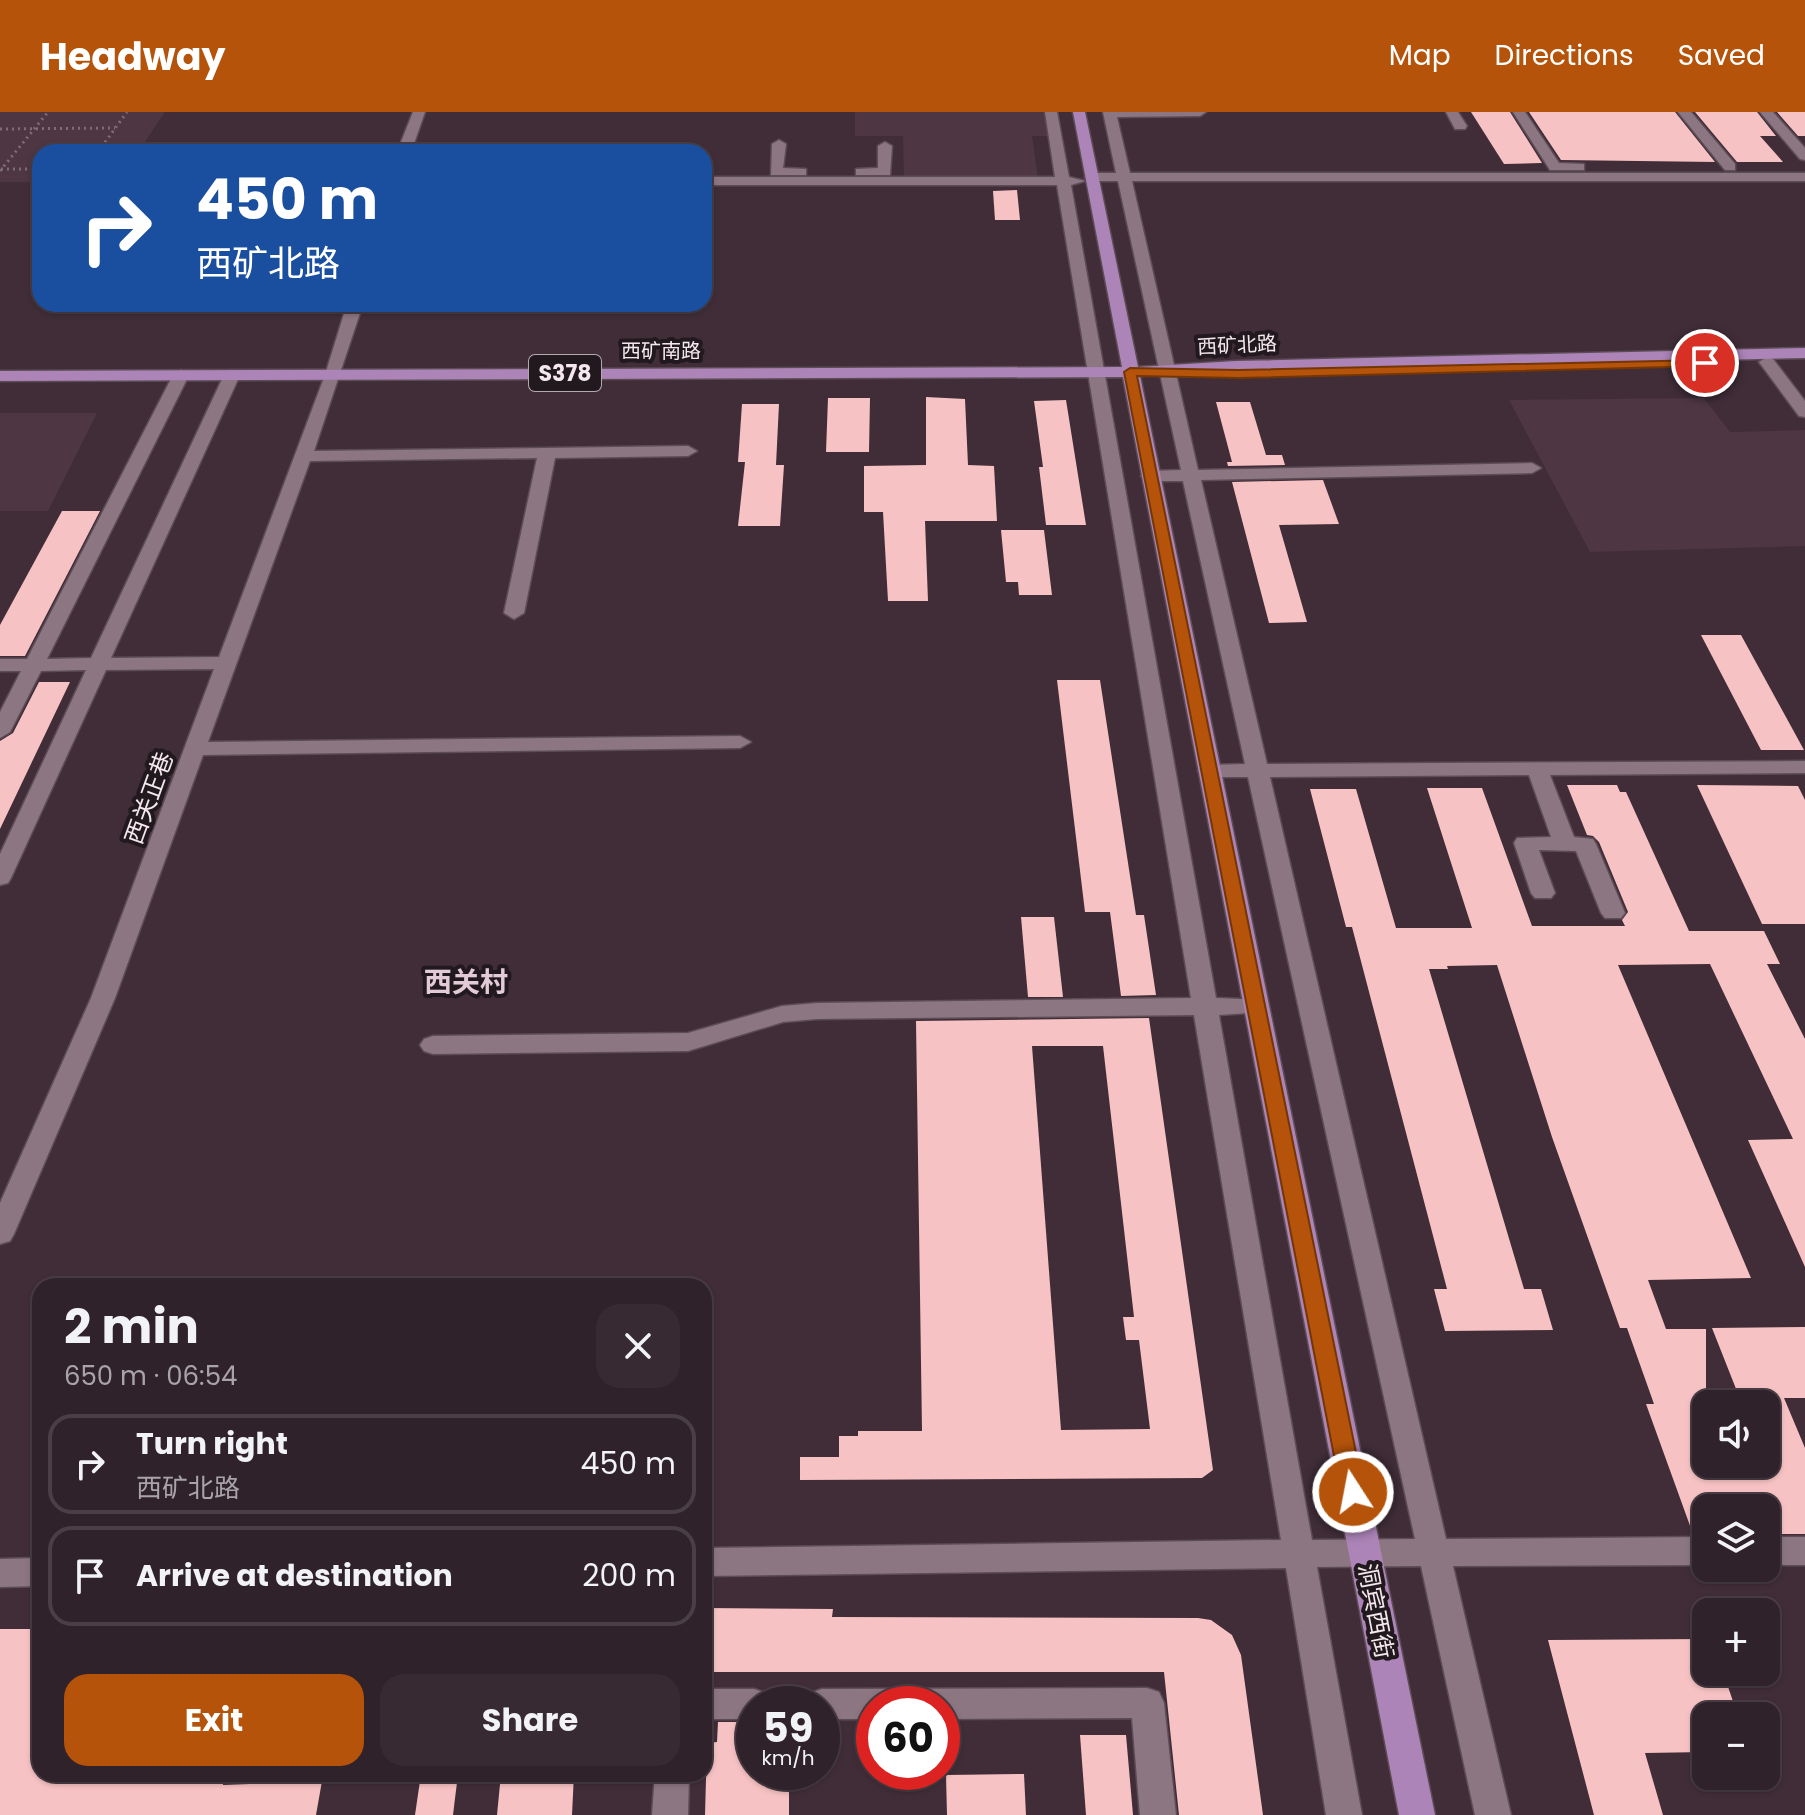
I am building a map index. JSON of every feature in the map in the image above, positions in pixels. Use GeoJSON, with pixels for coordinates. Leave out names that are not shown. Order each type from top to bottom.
{"type":"FeatureCollection","features":[{"type":"Feature","properties":{"kind":"main road","name":"洞宾西街"},"geometry":{"type":"LineString","coordinates":[[1079,112],[1417,1815]]}},
{"type":"Feature","properties":{"kind":"main road","name":"西矿北路"},"geometry":{"type":"LineString","coordinates":[[1167,371],[1236,366],[1805,353]]}},
{"type":"Feature","properties":{"kind":"main road","name":"西矿北路"},"geometry":{"type":"LineString","coordinates":[[1167,371],[1239,374],[1805,361]]}},
{"type":"Feature","properties":{"kind":"main road","name":"西矿南路"},"geometry":{"type":"LineString","coordinates":[[0,376],[1167,371]]}},
{"type":"Feature","properties":{"kind":"street"},"geometry":{"type":"LineString","coordinates":[[407,144],[419,112]]}},
{"type":"Feature","properties":{"kind":"street"},"geometry":{"type":"LineString","coordinates":[[1051,112],[1344,1815]]}},
{"type":"Feature","properties":{"kind":"street"},"geometry":{"type":"LineString","coordinates":[[1200,112],[1109,112],[1493,1815]]}},
{"type":"Feature","properties":{"kind":"street"},"geometry":{"type":"LineString","coordinates":[[1452,112],[1460,126]]}},
{"type":"Feature","properties":{"kind":"street"},"geometry":{"type":"LineString","coordinates":[[1519,112],[1555,167],[1805,166]]}},
{"type":"Feature","properties":{"kind":"street"},"geometry":{"type":"LineString","coordinates":[[1684,112],[1730,167]]}},
{"type":"Feature","properties":{"kind":"street"},"geometry":{"type":"LineString","coordinates":[[1766,112],[1805,156]]}},
{"type":"Feature","properties":{"kind":"street"},"geometry":{"type":"LineString","coordinates":[[775,176],[779,144]]}},
{"type":"Feature","properties":{"kind":"street"},"geometry":{"type":"LineString","coordinates":[[712,180],[885,172],[885,146]]}},
{"type":"Feature","properties":{"kind":"street"},"geometry":{"type":"LineString","coordinates":[[775,176],[1061,181],[1123,177],[1805,177]]}},
{"type":"Feature","properties":{"kind":"street","name":"西关正巷"},"geometry":{"type":"LineString","coordinates":[[0,1234],[103,998],[304,456],[353,312]]}},
{"type":"Feature","properties":{"kind":"street"},"geometry":{"type":"LineString","coordinates":[[1767,362],[1805,412]]}},
{"type":"Feature","properties":{"kind":"street"},"geometry":{"type":"LineString","coordinates":[[0,732],[181,375]]}},
{"type":"Feature","properties":{"kind":"street"},"geometry":{"type":"LineString","coordinates":[[0,878],[232,375]]}},
{"type":"Feature","properties":{"kind":"street"},"geometry":{"type":"LineString","coordinates":[[304,456],[688,451]]}},
{"type":"Feature","properties":{"kind":"street"},"geometry":{"type":"LineString","coordinates":[[514,613],[547,452]]}},
{"type":"Feature","properties":{"kind":"street"},"geometry":{"type":"LineString","coordinates":[[1150,476],[1532,468]]}},
{"type":"Feature","properties":{"kind":"street"},"geometry":{"type":"LineString","coordinates":[[0,665],[227,663]]}},
{"type":"Feature","properties":{"kind":"street"},"geometry":{"type":"LineString","coordinates":[[195,749],[740,742]]}},
{"type":"Feature","properties":{"kind":"street"},"geometry":{"type":"LineString","coordinates":[[1209,771],[1805,767]]}},
{"type":"Feature","properties":{"kind":"street"},"geometry":{"type":"LineString","coordinates":[[1537,769],[1565,843]]}},
{"type":"Feature","properties":{"kind":"street"},"geometry":{"type":"LineString","coordinates":[[1543,893],[1525,843],[1585,844],[1613,913]]}},
{"type":"Feature","properties":{"kind":"street"},"geometry":{"type":"LineString","coordinates":[[433,1045],[688,1042],[782,1014],[817,1011],[1255,1006]]}},
{"type":"Feature","properties":{"kind":"street"},"geometry":{"type":"LineString","coordinates":[[712,1562],[1692,1551]]}},
{"type":"Feature","properties":{"kind":"street"},"geometry":{"type":"LineString","coordinates":[[1780,1551],[1805,1551]]}},
{"type":"Feature","properties":{"kind":"street"},"geometry":{"type":"LineString","coordinates":[[0,1573],[32,1572]]}},
{"type":"Feature","properties":{"kind":"street"},"geometry":{"type":"LineString","coordinates":[[840,1704],[1147,1703],[1158,1815]]}},
{"type":"Feature","properties":{"kind":"street"},"geometry":{"type":"LineString","coordinates":[[712,1704],[736,1704]]}},
{"type":"Feature","properties":{"kind":"street"},"geometry":{"type":"LineString","coordinates":[[670,1815],[672,1782]]}},
{"type":"Feature","properties":{"kind":"path"},"geometry":{"type":"LineString","coordinates":[[1,169],[48,112]]}},
{"type":"Feature","properties":{"kind":"path"},"geometry":{"type":"LineString","coordinates":[[104,144],[127,112]]}},
{"type":"Feature","properties":{"kind":"path"},"geometry":{"type":"LineString","coordinates":[[0,129],[115,128]]}},
{"type":"Feature","properties":{"kind":"path"},"geometry":{"type":"LineString","coordinates":[[1,169],[32,169]]}},
{"type":"Feature","properties":{"kind":"shaded area"},"geometry":{"type":"Polygon","coordinates":[[[0,112],[165,112],[143,144],[32,144],[32,182],[0,182],[0,112]]]}},
{"type":"Feature","properties":{"kind":"shaded area"},"geometry":{"type":"Polygon","coordinates":[[[855,112],[1046,112],[1050,136],[1032,136],[1038,179],[904,179],[903,136],[855,136],[855,112]]]}},
{"type":"Feature","properties":{"kind":"shaded area"},"geometry":{"type":"Polygon","coordinates":[[[1704,398],[1730,432],[1805,430],[1805,546],[1590,552],[1509,400],[1704,398]]]}},
{"type":"Feature","properties":{"kind":"shaded area"},"geometry":{"type":"Polygon","coordinates":[[[0,413],[97,413],[48,511],[0,511],[0,413]]]}},
{"type":"Feature","properties":{"kind":"building"},"geometry":{"type":"Polygon","coordinates":[[[1471,112],[1510,112],[1542,163],[1504,164],[1471,112]]]}},
{"type":"Feature","properties":{"kind":"building"},"geometry":{"type":"Polygon","coordinates":[[[1529,112],[1675,112],[1715,162],[1561,160],[1529,112]]]}},
{"type":"Feature","properties":{"kind":"building"},"geometry":{"type":"Polygon","coordinates":[[[1695,112],[1757,112],[1776,136],[1760,136],[1783,162],[1737,162],[1695,112]]]}},
{"type":"Feature","properties":{"kind":"building"},"geometry":{"type":"Polygon","coordinates":[[[1777,112],[1805,112],[1805,136],[1798,136],[1777,112]]]}},
{"type":"Feature","properties":{"kind":"building"},"geometry":{"type":"Polygon","coordinates":[[[1017,190],[1020,220],[995,220],[993,191],[1017,190]]]}},
{"type":"Feature","properties":{"kind":"building"},"geometry":{"type":"Polygon","coordinates":[[[926,397],[965,399],[968,465],[994,466],[997,521],[925,521],[928,601],[888,601],[883,512],[864,512],[864,466],[926,465],[926,397]]]}},
{"type":"Feature","properties":{"kind":"building"},"geometry":{"type":"Polygon","coordinates":[[[828,398],[870,398],[869,452],[826,452],[828,398]]]}},
{"type":"Feature","properties":{"kind":"building"},"geometry":{"type":"Polygon","coordinates":[[[1066,400],[1086,525],[1046,525],[1039,467],[1043,467],[1034,401],[1066,400]]]}},
{"type":"Feature","properties":{"kind":"building"},"geometry":{"type":"Polygon","coordinates":[[[1216,402],[1250,402],[1266,455],[1282,455],[1285,465],[1228,466],[1227,462],[1232,462],[1216,402]]]}},
{"type":"Feature","properties":{"kind":"building"},"geometry":{"type":"Polygon","coordinates":[[[742,404],[779,404],[776,465],[784,465],[780,526],[738,526],[745,462],[738,462],[742,404]]]}},
{"type":"Feature","properties":{"kind":"building"},"geometry":{"type":"Polygon","coordinates":[[[1323,480],[1339,524],[1279,525],[1307,622],[1269,623],[1232,482],[1323,480]]]}},
{"type":"Feature","properties":{"kind":"building"},"geometry":{"type":"Polygon","coordinates":[[[62,511],[100,511],[25,656],[0,656],[0,625],[62,511]]]}},
{"type":"Feature","properties":{"kind":"building"},"geometry":{"type":"Polygon","coordinates":[[[1001,530],[1044,530],[1052,595],[1019,595],[1018,582],[1006,582],[1001,530]]]}},
{"type":"Feature","properties":{"kind":"building"},"geometry":{"type":"Polygon","coordinates":[[[1701,635],[1741,635],[1804,750],[1761,750],[1701,635]]]}},
{"type":"Feature","properties":{"kind":"building"},"geometry":{"type":"Polygon","coordinates":[[[1057,680],[1100,680],[1136,915],[1144,915],[1156,995],[1121,996],[1110,912],[1085,912],[1057,680]]]}},
{"type":"Feature","properties":{"kind":"building"},"geometry":{"type":"Polygon","coordinates":[[[39,682],[70,682],[0,829],[0,741],[13,733],[39,682]]]}},
{"type":"Feature","properties":{"kind":"building"},"geometry":{"type":"Polygon","coordinates":[[[1567,785],[1617,785],[1620,792],[1626,792],[1689,931],[1764,931],[1780,964],[1767,964],[1805,1039],[1805,1267],[1748,1140],[1793,1139],[1710,964],[1618,965],[1751,1278],[1648,1280],[1666,1329],[1706,1329],[1706,1390],[1692,1390],[1692,1478],[1780,1478],[1780,1390],[1736,1390],[1712,1328],[1805,1327],[1805,1398],[1784,1398],[1805,1448],[1805,1534],[1780,1534],[1780,1494],[1692,1494],[1692,1531],[1646,1404],[1654,1404],[1627,1328],[1620,1328],[1552,1137],[1497,965],[1429,969],[1524,1289],[1541,1289],[1553,1330],[1445,1331],[1434,1289],[1447,1289],[1352,927],[1346,927],[1310,789],[1356,789],[1396,928],[1472,928],[1427,788],[1482,788],[1532,926],[1625,926],[1622,920],[1628,912],[1599,842],[1587,835],[1567,785]]]}},
{"type":"Feature","properties":{"kind":"building"},"geometry":{"type":"Polygon","coordinates":[[[1697,785],[1798,786],[1805,800],[1805,924],[1762,924],[1697,785]]]}},
{"type":"Feature","properties":{"kind":"building"},"geometry":{"type":"Polygon","coordinates":[[[1021,917],[1054,917],[1063,997],[1028,997],[1021,917]]]}},
{"type":"Feature","properties":{"kind":"building"},"geometry":{"type":"Polygon","coordinates":[[[1149,1018],[1213,1470],[1202,1478],[800,1480],[800,1457],[839,1457],[839,1436],[858,1436],[858,1431],[922,1431],[916,1021],[1149,1018]],[[1032,1046],[1061,1430],[1150,1429],[1139,1340],[1126,1340],[1123,1317],[1134,1317],[1103,1046],[1032,1046]]]}},
{"type":"Feature","properties":{"kind":"building"},"geometry":{"type":"Polygon","coordinates":[[[712,1608],[833,1609],[832,1617],[1211,1620],[1232,1635],[1241,1655],[1263,1815],[1179,1815],[1164,1672],[712,1672],[712,1608]]]}},
{"type":"Feature","properties":{"kind":"building"},"geometry":{"type":"Polygon","coordinates":[[[0,1629],[32,1629],[32,1782],[224,1782],[223,1785],[322,1782],[316,1815],[0,1815],[0,1629]]]}},
{"type":"Feature","properties":{"kind":"building"},"geometry":{"type":"Polygon","coordinates":[[[1692,1639],[1692,1686],[1728,1686],[1733,1702],[1692,1702],[1692,1752],[1645,1753],[1663,1815],[1594,1815],[1548,1640],[1692,1639]]]}},
{"type":"Feature","properties":{"kind":"building"},"geometry":{"type":"Polygon","coordinates":[[[718,1722],[736,1722],[736,1790],[789,1790],[789,1815],[705,1815],[706,1782],[712,1782],[712,1742],[717,1742],[718,1722]]]}},
{"type":"Feature","properties":{"kind":"building"},"geometry":{"type":"Polygon","coordinates":[[[1080,1735],[1126,1735],[1133,1815],[1086,1815],[1080,1735]]]}},
{"type":"Feature","properties":{"kind":"building"},"geometry":{"type":"Polygon","coordinates":[[[1024,1774],[1026,1815],[947,1815],[946,1790],[960,1790],[960,1775],[1024,1774]]]}},
{"type":"Feature","properties":{"kind":"building"},"geometry":{"type":"Polygon","coordinates":[[[420,1782],[457,1782],[453,1815],[415,1815],[420,1782]]]}},
{"type":"Feature","properties":{"kind":"building"},"geometry":{"type":"Polygon","coordinates":[[[500,1782],[574,1782],[572,1815],[497,1815],[500,1782]]]}},
{"type":"Feature","properties":{"kind":"district","name":"西关村"},"geometry":{"type":"Point","coordinates":[466,982]}},
{"type":"Feature","properties":{"kind":"route"},"geometry":{"type":"LineString","coordinates":[[1353,1492],[1130,372],[1239,374],[1705,363]]}}]}
